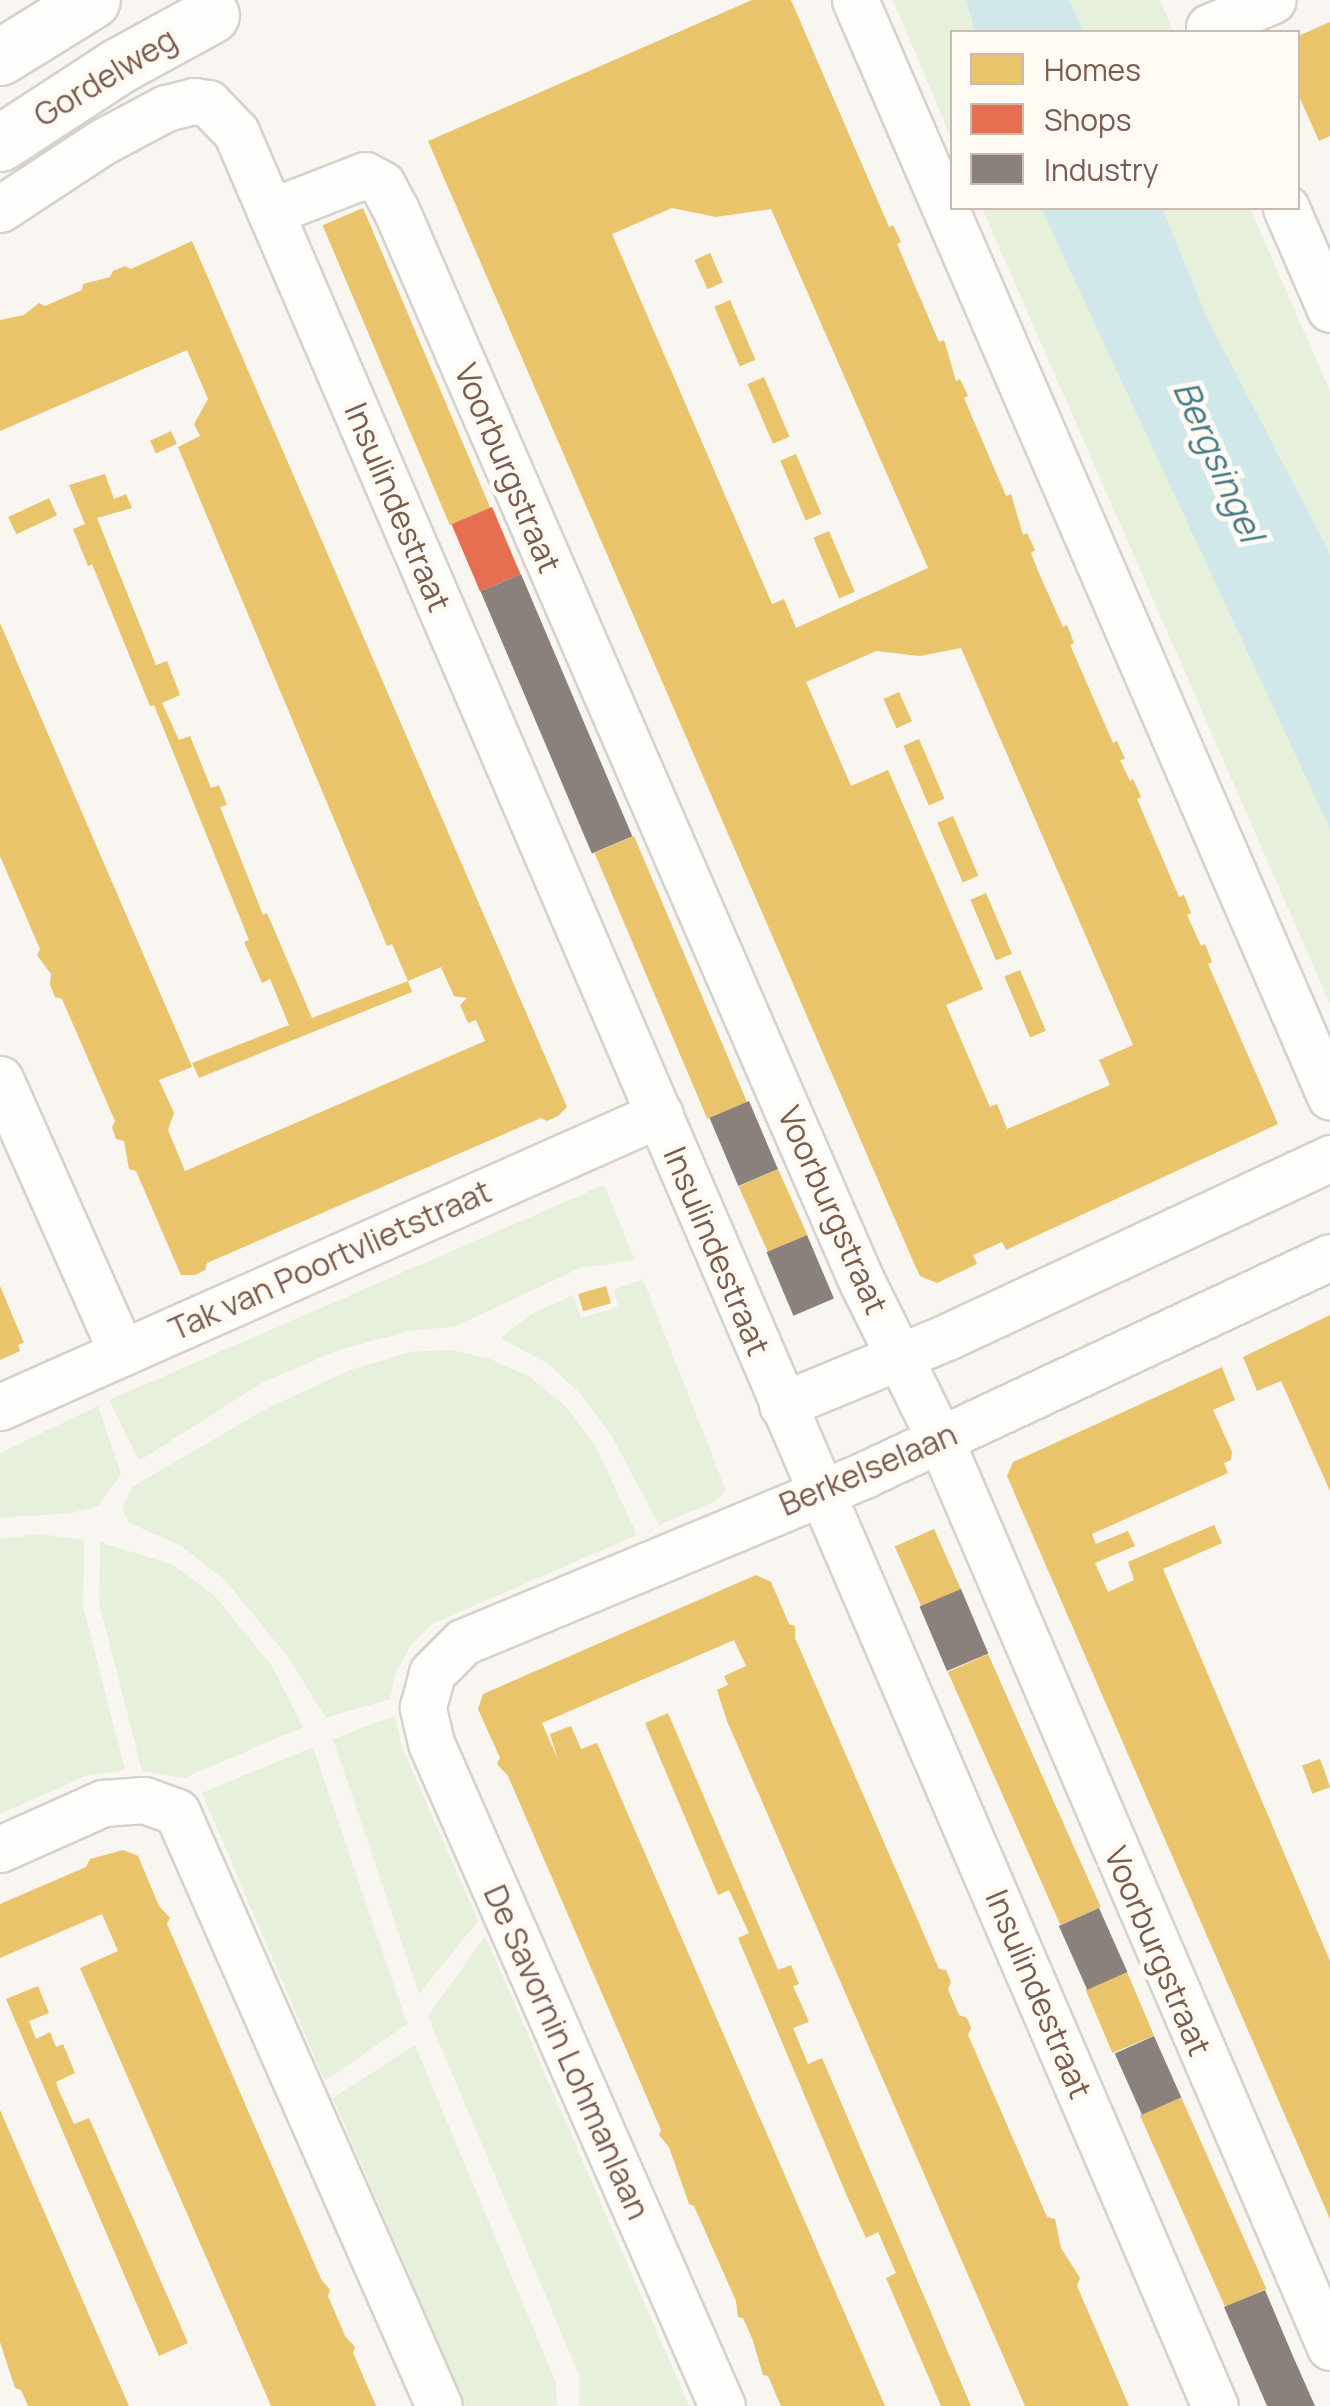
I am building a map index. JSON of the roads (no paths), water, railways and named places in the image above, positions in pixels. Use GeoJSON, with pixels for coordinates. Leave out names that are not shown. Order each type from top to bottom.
{"type":"FeatureCollection","features":[{"type":"Feature","properties":{"kind":"main road"},"geometry":{"type":"LineString","coordinates":[[0,57],[92,0]]}},
{"type":"Feature","properties":{"kind":"main road","name":"Gordelweg"},"geometry":{"type":"LineString","coordinates":[[0,143],[134,56],[211,15]]}},
{"type":"Feature","properties":{"kind":"street"},"geometry":{"type":"LineString","coordinates":[[855,0],[1330,1096]]}},
{"type":"Feature","properties":{"kind":"street"},"geometry":{"type":"LineString","coordinates":[[1206,20],[1273,0]]}},
{"type":"Feature","properties":{"kind":"street","name":"Gordelweg"},"geometry":{"type":"LineString","coordinates":[[0,209],[151,115],[181,103],[208,104]]}},
{"type":"Feature","properties":{"kind":"street","name":"Insulindestraat"},"geometry":{"type":"LineString","coordinates":[[208,104],[236,132],[819,1492],[850,1549],[1216,2406]]}},
{"type":"Feature","properties":{"kind":"street","name":"Voorburgstraat"},"geometry":{"type":"LineString","coordinates":[[270,212],[360,176],[372,178],[386,190],[862,1282],[940,1439],[1330,2347]]}},
{"type":"Feature","properties":{"kind":"street"},"geometry":{"type":"LineString","coordinates":[[1287,210],[1330,308]]}},
{"type":"Feature","properties":{"kind":"street"},"geometry":{"type":"LineString","coordinates":[[0,1078],[122,1352]]}},
{"type":"Feature","properties":{"kind":"street","name":"Tak van Poortvlietstraat"},"geometry":{"type":"LineString","coordinates":[[0,1406],[660,1114]]}},
{"type":"Feature","properties":{"kind":"street"},"geometry":{"type":"LineString","coordinates":[[782,1405],[864,1368],[902,1356],[1330,1158]]}},
{"type":"Feature","properties":{"kind":"street","name":"Berkelselaan"},"geometry":{"type":"LineString","coordinates":[[425,1696],[436,1665],[463,1642],[940,1439],[1330,1258]]}},
{"type":"Feature","properties":{"kind":"street","name":"De Savornin Lohmanlaan"},"geometry":{"type":"LineString","coordinates":[[425,1696],[424,1719],[431,1743],[722,2406]]}},
{"type":"Feature","properties":{"kind":"street"},"geometry":{"type":"LineString","coordinates":[[0,1849],[103,1803],[144,1800],[177,1812],[438,2406]]}},
{"type":"Feature","properties":{"kind":"water"},"geometry":{"type":"Polygon","coordinates":[[[966,0],[1069,0],[1083,30],[974,30],[966,0]]]}},
{"type":"Feature","properties":{"kind":"water","name":"Bergsingel"},"geometry":{"type":"Polygon","coordinates":[[[1042,210],[1163,210],[1210,324],[1325,544],[1330,556],[1330,829],[1042,210]]]}}]}
